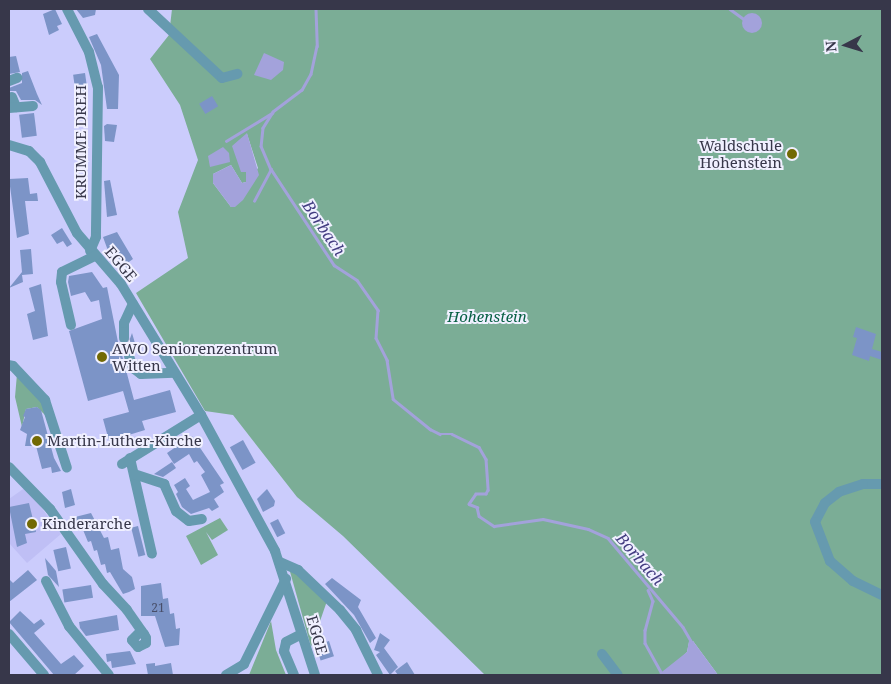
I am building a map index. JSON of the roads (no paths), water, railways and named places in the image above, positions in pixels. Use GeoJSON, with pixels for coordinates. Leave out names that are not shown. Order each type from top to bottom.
{"type":"FeatureCollection","features":[{"type":"Feature","properties":{"kind":"street","name":"KRUMME DREH"},"geometry":{"type":"LineString","coordinates":[[67,9],[89,52],[98,88],[96,237],[93,254]]}},
{"type":"Feature","properties":{"kind":"street"},"geometry":{"type":"LineString","coordinates":[[148,9],[222,78],[237,74]]}},
{"type":"Feature","properties":{"kind":"street"},"geometry":{"type":"LineString","coordinates":[[12,104],[33,106]]}},
{"type":"Feature","properties":{"kind":"street","name":"EGGE"},"geometry":{"type":"LineString","coordinates":[[9,145],[29,151],[40,162],[77,233],[93,254],[108,268],[133,304],[201,415],[280,562],[300,635],[315,675]]}},
{"type":"Feature","properties":{"kind":"street"},"geometry":{"type":"LineString","coordinates":[[72,325],[60,282],[62,272],[93,254]]}},
{"type":"Feature","properties":{"kind":"street"},"geometry":{"type":"LineString","coordinates":[[124,338],[124,323],[133,304]]}},
{"type":"Feature","properties":{"kind":"street"},"geometry":{"type":"LineString","coordinates":[[129,356],[133,368],[141,374],[174,373]]}},
{"type":"Feature","properties":{"kind":"street"},"geometry":{"type":"LineString","coordinates":[[9,365],[13,366],[45,400],[67,468]]}},
{"type":"Feature","properties":{"kind":"street"},"geometry":{"type":"LineString","coordinates":[[152,554],[134,474],[126,461],[201,415]]}},
{"type":"Feature","properties":{"kind":"street"},"geometry":{"type":"LineString","coordinates":[[9,467],[50,509],[141,631]]}},
{"type":"Feature","properties":{"kind":"street"},"geometry":{"type":"LineString","coordinates":[[134,474],[164,484],[176,511],[189,521],[202,519]]}},
{"type":"Feature","properties":{"kind":"street"},"geometry":{"type":"LineString","coordinates":[[882,484],[863,484],[839,492],[825,503],[815,522],[830,561],[853,580],[882,595]]}},
{"type":"Feature","properties":{"kind":"street"},"geometry":{"type":"LineString","coordinates":[[280,562],[298,570],[340,610],[356,630],[378,675]]}},
{"type":"Feature","properties":{"kind":"street"},"geometry":{"type":"LineString","coordinates":[[226,675],[244,664],[286,579]]}},
{"type":"Feature","properties":{"kind":"street"},"geometry":{"type":"LineString","coordinates":[[46,581],[69,626],[109,675]]}},
{"type":"Feature","properties":{"kind":"street"},"geometry":{"type":"LineString","coordinates":[[9,634],[44,675]]}},
{"type":"Feature","properties":{"kind":"street"},"geometry":{"type":"LineString","coordinates":[[294,675],[284,651],[286,642],[300,635]]}},
{"type":"Feature","properties":{"kind":"street"},"geometry":{"type":"LineString","coordinates":[[602,654],[618,675]]}},
{"type":"Feature","properties":{"kind":"waterway","name":"Borbach"},"geometry":{"type":"LineString","coordinates":[[316,9],[317,46],[311,74],[302,90],[273,112],[263,128],[261,146],[271,169],[334,265],[357,280],[378,310],[376,338],[387,360],[393,399],[430,429],[440,434],[452,434],[479,447],[486,459],[488,490],[486,494],[476,494],[469,504],[477,507],[479,516],[494,526],[543,519],[588,529],[608,538],[683,627],[691,641]]}},
{"type":"Feature","properties":{"kind":"waterway"},"geometry":{"type":"LineString","coordinates":[[730,9],[744,19]]}},
{"type":"Feature","properties":{"kind":"waterway"},"geometry":{"type":"LineString","coordinates":[[226,141],[272,113]]}},
{"type":"Feature","properties":{"kind":"waterway"},"geometry":{"type":"LineString","coordinates":[[254,201],[271,169]]}},
{"type":"Feature","properties":{"kind":"waterway"},"geometry":{"type":"LineString","coordinates":[[648,590],[653,601],[645,630],[645,643],[661,672]]}},
{"type":"Feature","properties":{"kind":"tunnel"},"geometry":{"type":"LineString","coordinates":[[124,338],[129,356]]}},
{"type":"Feature","properties":{"kind":"place","name":"Waldschule Hohenstein"},"geometry":{"type":"Point","coordinates":[792,154]}},
{"type":"Feature","properties":{"kind":"place","name":"AWO Seniorenzentrum Witten"},"geometry":{"type":"Point","coordinates":[102,357]}},
{"type":"Feature","properties":{"kind":"place","name":"Martin-Luther-Kirche"},"geometry":{"type":"Point","coordinates":[37,441]}},
{"type":"Feature","properties":{"kind":"place","name":"Kinderarche"},"geometry":{"type":"Point","coordinates":[32,524]}},
{"type":"Feature","properties":{"kind":"park label","name":"Hohenstein"},"geometry":{"type":"Point","coordinates":[487,317]}}]}
